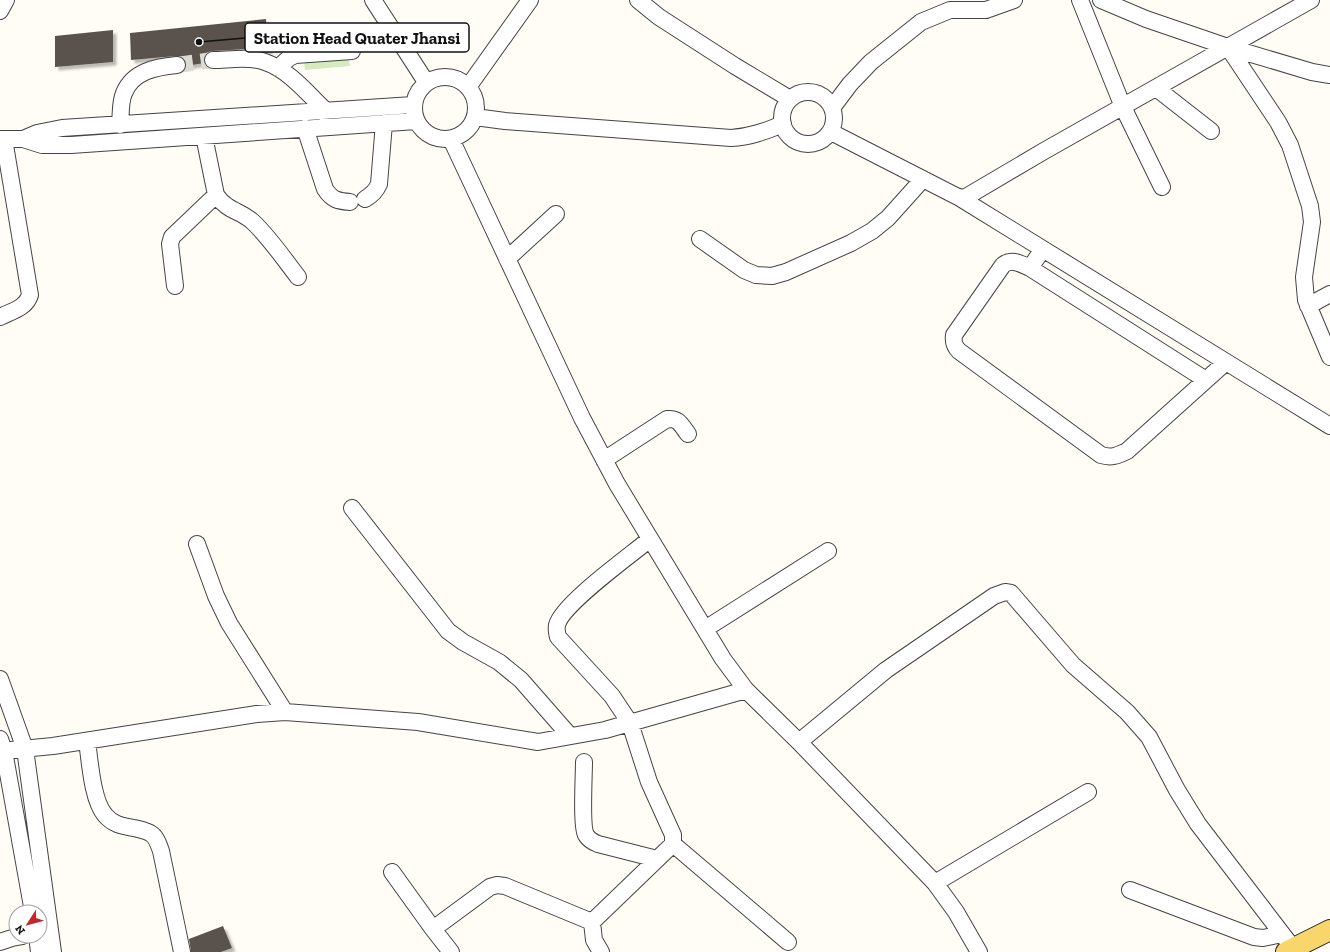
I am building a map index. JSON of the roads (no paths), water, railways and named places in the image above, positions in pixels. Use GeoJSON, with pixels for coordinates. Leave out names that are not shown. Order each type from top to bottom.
{"type":"FeatureCollection","features":[{"type":"Feature","properties":{"kind":"main road"},"geometry":{"type":"LineString","coordinates":[[1290,946],[1330,930]]}},
{"type":"Feature","properties":{"kind":"street"},"geometry":{"type":"LineString","coordinates":[[0,11],[6,0]]}},
{"type":"Feature","properties":{"kind":"street"},"geometry":{"type":"LineString","coordinates":[[373,0],[426,82]]}},
{"type":"Feature","properties":{"kind":"street"},"geometry":{"type":"LineString","coordinates":[[468,87],[530,0]]}},
{"type":"Feature","properties":{"kind":"street"},"geometry":{"type":"LineString","coordinates":[[638,0],[659,17],[735,66],[790,99]]}},
{"type":"Feature","properties":{"kind":"street"},"geometry":{"type":"LineString","coordinates":[[832,108],[850,84],[871,62],[946,5],[986,10],[1014,0]]}},
{"type":"Feature","properties":{"kind":"street"},"geometry":{"type":"LineString","coordinates":[[1080,0],[1123,107],[1162,187]]}},
{"type":"Feature","properties":{"kind":"street"},"geometry":{"type":"LineString","coordinates":[[960,198],[966,197],[1310,0]]}},
{"type":"Feature","properties":{"kind":"street"},"geometry":{"type":"LineString","coordinates":[[1088,19],[1103,1],[1146,19],[1228,47],[1312,72],[1330,75]]}},
{"type":"Feature","properties":{"kind":"street"},"geometry":{"type":"LineString","coordinates":[[1228,47],[1278,122],[1290,145],[1308,199],[1312,222],[1304,277],[1304,290],[1308,306],[1330,357]]}},
{"type":"Feature","properties":{"kind":"street"},"geometry":{"type":"LineString","coordinates":[[278,68],[289,58],[295,55],[352,51]]}},
{"type":"Feature","properties":{"kind":"street"},"geometry":{"type":"LineString","coordinates":[[213,60],[251,59],[265,61],[278,68],[288,75],[325,110],[326,127]]}},
{"type":"Feature","properties":{"kind":"street"},"geometry":{"type":"LineString","coordinates":[[120,124],[123,94],[129,84],[136,77],[146,71],[155,68],[177,65]]}},
{"type":"Feature","properties":{"kind":"street"},"geometry":{"type":"LineString","coordinates":[[438,77],[449,77],[459,80],[468,87],[474,96],[476,106],[475,117],[470,127],[463,134],[444,140],[435,138],[426,133],[419,126],[416,121],[413,105],[420,88],[426,82],[438,77]]}},
{"type":"Feature","properties":{"kind":"street"},"geometry":{"type":"LineString","coordinates":[[1156,88],[1211,131]]}},
{"type":"Feature","properties":{"kind":"street"},"geometry":{"type":"LineString","coordinates":[[805,92],[814,92],[822,95],[828,100],[834,116],[834,124],[831,132],[825,138],[810,144],[801,143],[790,136],[786,132],[782,115],[785,106],[790,99],[797,94],[805,92]]}},
{"type":"Feature","properties":{"kind":"street"},"geometry":{"type":"LineString","coordinates":[[23,139],[38,133],[62,128],[413,105]]}},
{"type":"Feature","properties":{"kind":"street"},"geometry":{"type":"LineString","coordinates":[[475,117],[505,121],[731,138],[744,137],[783,124]]}},
{"type":"Feature","properties":{"kind":"street"},"geometry":{"type":"LineString","coordinates":[[0,317],[23,306],[28,302],[30,295],[2,139],[23,139],[42,145],[53,146],[416,121]]}},
{"type":"Feature","properties":{"kind":"street"},"geometry":{"type":"LineString","coordinates":[[305,128],[325,189],[330,196],[336,201],[357,200],[371,196],[379,184],[384,123]]}},
{"type":"Feature","properties":{"kind":"street"},"geometry":{"type":"LineString","coordinates":[[831,132],[960,198],[1330,426]]}},
{"type":"Feature","properties":{"kind":"street"},"geometry":{"type":"LineString","coordinates":[[204,136],[216,195],[226,206],[243,215],[260,229],[298,277]]}},
{"type":"Feature","properties":{"kind":"street"},"geometry":{"type":"LineString","coordinates":[[451,139],[582,418],[604,460],[650,539],[723,658],[746,690],[799,742],[936,883],[956,912],[979,952]]}},
{"type":"Feature","properties":{"kind":"street"},"geometry":{"type":"LineString","coordinates":[[700,239],[744,270],[756,274],[772,276],[786,272],[851,243],[872,231],[888,218],[923,179]]}},
{"type":"Feature","properties":{"kind":"street"},"geometry":{"type":"LineString","coordinates":[[175,286],[170,244],[172,237],[216,195]]}},
{"type":"Feature","properties":{"kind":"street"},"geometry":{"type":"LineString","coordinates":[[507,260],[556,214]]}},
{"type":"Feature","properties":{"kind":"street"},"geometry":{"type":"LineString","coordinates":[[1030,268],[1043,249]]}},
{"type":"Feature","properties":{"kind":"street"},"geometry":{"type":"LineString","coordinates":[[1206,380],[1030,268],[1018,262],[1012,261],[1004,264],[954,335],[955,347],[1101,455],[1109,457],[1117,456],[1127,451],[1206,380],[1226,362]]}},
{"type":"Feature","properties":{"kind":"street"},"geometry":{"type":"LineString","coordinates":[[1308,306],[1330,294]]}},
{"type":"Feature","properties":{"kind":"street"},"geometry":{"type":"LineString","coordinates":[[604,460],[668,420],[674,419],[678,421],[688,434]]}},
{"type":"Feature","properties":{"kind":"street"},"geometry":{"type":"LineString","coordinates":[[352,508],[448,631],[463,642],[499,662],[521,680],[570,736]]}},
{"type":"Feature","properties":{"kind":"street"},"geometry":{"type":"LineString","coordinates":[[592,922],[673,844],[673,835],[649,782],[630,723],[612,696],[558,637],[556,631],[557,623],[578,596],[650,539]]}},
{"type":"Feature","properties":{"kind":"street"},"geometry":{"type":"LineString","coordinates":[[197,544],[216,596],[229,623],[285,712]]}},
{"type":"Feature","properties":{"kind":"street"},"geometry":{"type":"LineString","coordinates":[[705,629],[828,551]]}},
{"type":"Feature","properties":{"kind":"street"},"geometry":{"type":"LineString","coordinates":[[799,742],[886,670],[994,596],[1005,592],[1011,593],[1073,665],[1127,712],[1149,737],[1176,790],[1198,824],[1290,946]]}},
{"type":"Feature","properties":{"kind":"street"},"geometry":{"type":"LineString","coordinates":[[0,679],[25,749],[53,952]]}},
{"type":"Feature","properties":{"kind":"street"},"geometry":{"type":"LineString","coordinates":[[31,904],[1,747],[25,749],[53,746],[257,714],[285,712],[418,722],[538,742],[605,730],[746,690]]}},
{"type":"Feature","properties":{"kind":"street"},"geometry":{"type":"LineString","coordinates":[[81,742],[96,800],[104,814],[112,822],[118,825],[150,833],[157,841],[161,851],[182,952]]}},
{"type":"Feature","properties":{"kind":"street"},"geometry":{"type":"LineString","coordinates":[[584,762],[583,823],[585,833],[590,840],[598,844],[658,859]]}},
{"type":"Feature","properties":{"kind":"street"},"geometry":{"type":"LineString","coordinates":[[936,883],[1088,792]]}},
{"type":"Feature","properties":{"kind":"street"},"geometry":{"type":"LineString","coordinates":[[673,844],[788,942]]}},
{"type":"Feature","properties":{"kind":"street"},"geometry":{"type":"LineString","coordinates":[[392,872],[451,952]]}},
{"type":"Feature","properties":{"kind":"street"},"geometry":{"type":"LineString","coordinates":[[433,929],[490,887],[497,885],[505,886],[592,922]]}},
{"type":"Feature","properties":{"kind":"street"},"geometry":{"type":"LineString","coordinates":[[1130,890],[1254,937],[1263,938],[1290,946]]}},
{"type":"Feature","properties":{"kind":"street"},"geometry":{"type":"LineString","coordinates":[[592,922],[594,940],[601,952]]}},
{"type":"Feature","properties":{"kind":"tunnel"},"geometry":{"type":"LineString","coordinates":[[177,65],[213,60]]}},
{"type":"Feature","properties":{"kind":"place","name":"Station Head Quater Jhansi"},"geometry":{"type":"Point","coordinates":[199,42]}}]}
